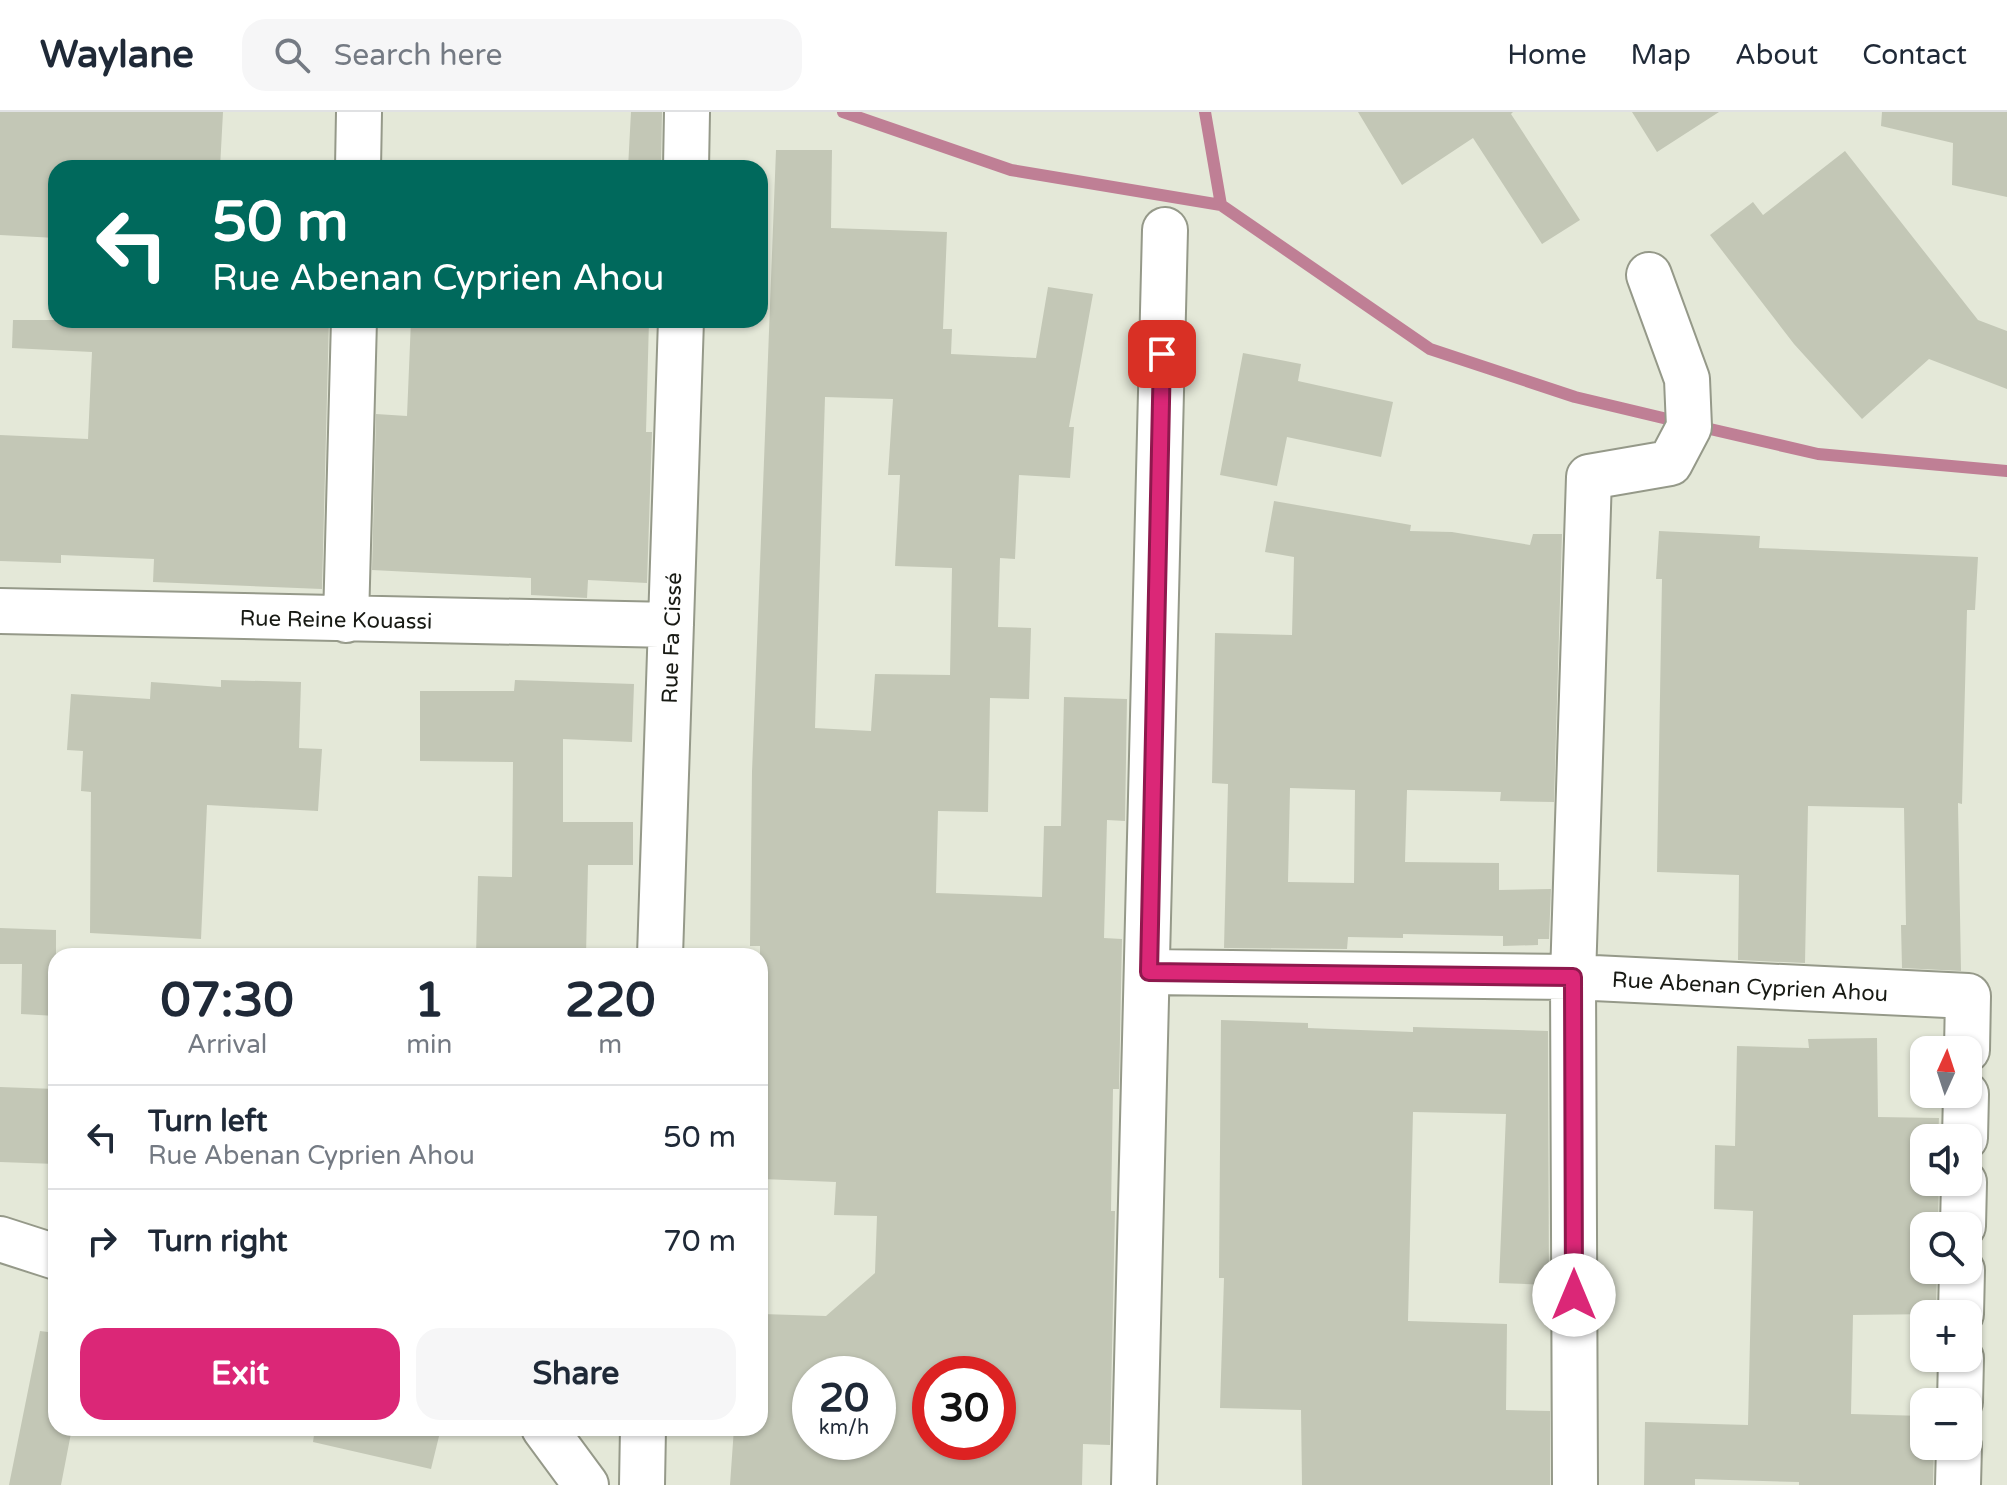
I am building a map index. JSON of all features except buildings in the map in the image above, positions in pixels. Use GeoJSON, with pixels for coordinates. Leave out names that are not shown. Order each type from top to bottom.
{"type":"FeatureCollection","features":[{"type":"Feature","properties":{"kind":"street"},"geometry":{"type":"LineString","coordinates":[[358,160],[359,112]]}},
{"type":"Feature","properties":{"kind":"street"},"geometry":{"type":"LineString","coordinates":[[686,160],[687,112]]}},
{"type":"Feature","properties":{"kind":"street"},"geometry":{"type":"LineString","coordinates":[[1134,1485],[1165,230]]}},
{"type":"Feature","properties":{"kind":"street"},"geometry":{"type":"LineString","coordinates":[[1575,1485],[1573,977],[1589,477],[1670,463],[1689,427],[1687,379],[1649,275]]}},
{"type":"Feature","properties":{"kind":"street"},"geometry":{"type":"LineString","coordinates":[[346,620],[354,328]]}},
{"type":"Feature","properties":{"kind":"street","name":"Rue Fa Cissé"},"geometry":{"type":"LineString","coordinates":[[660,948],[681,328]]}},
{"type":"Feature","properties":{"kind":"street","name":"Rue Reine Kouassi"},"geometry":{"type":"LineString","coordinates":[[0,611],[671,625]]}},
{"type":"Feature","properties":{"kind":"street","name":"Rue Abenan Cyprien Ahou"},"geometry":{"type":"LineString","coordinates":[[1149,972],[1573,977],[1968,996],[1967,1036]]}},
{"type":"Feature","properties":{"kind":"street"},"geometry":{"type":"LineString","coordinates":[[0,1239],[48,1254]]}},
{"type":"Feature","properties":{"kind":"street"},"geometry":{"type":"LineString","coordinates":[[550,1436],[586,1485]]}},
{"type":"Feature","properties":{"kind":"street"},"geometry":{"type":"LineString","coordinates":[[642,1485],[643,1436]]}},
{"type":"Feature","properties":{"kind":"street"},"geometry":{"type":"LineString","coordinates":[[1958,1485],[1959,1460]]}},
{"type":"Feature","properties":{"kind":"waterway"},"geometry":{"type":"LineString","coordinates":[[843,112],[1011,170],[1221,205],[1430,349],[1575,397],[1680,422]]}},
{"type":"Feature","properties":{"kind":"waterway"},"geometry":{"type":"LineString","coordinates":[[1205,112],[1221,205]]}},
{"type":"Feature","properties":{"kind":"waterway"},"geometry":{"type":"LineString","coordinates":[[1697,426],[1818,454],[2007,471]]}},
{"type":"Feature","properties":{"kind":"route"},"geometry":{"type":"LineString","coordinates":[[1162,354],[1149,972],[1573,977],[1574,1295]]}}]}
